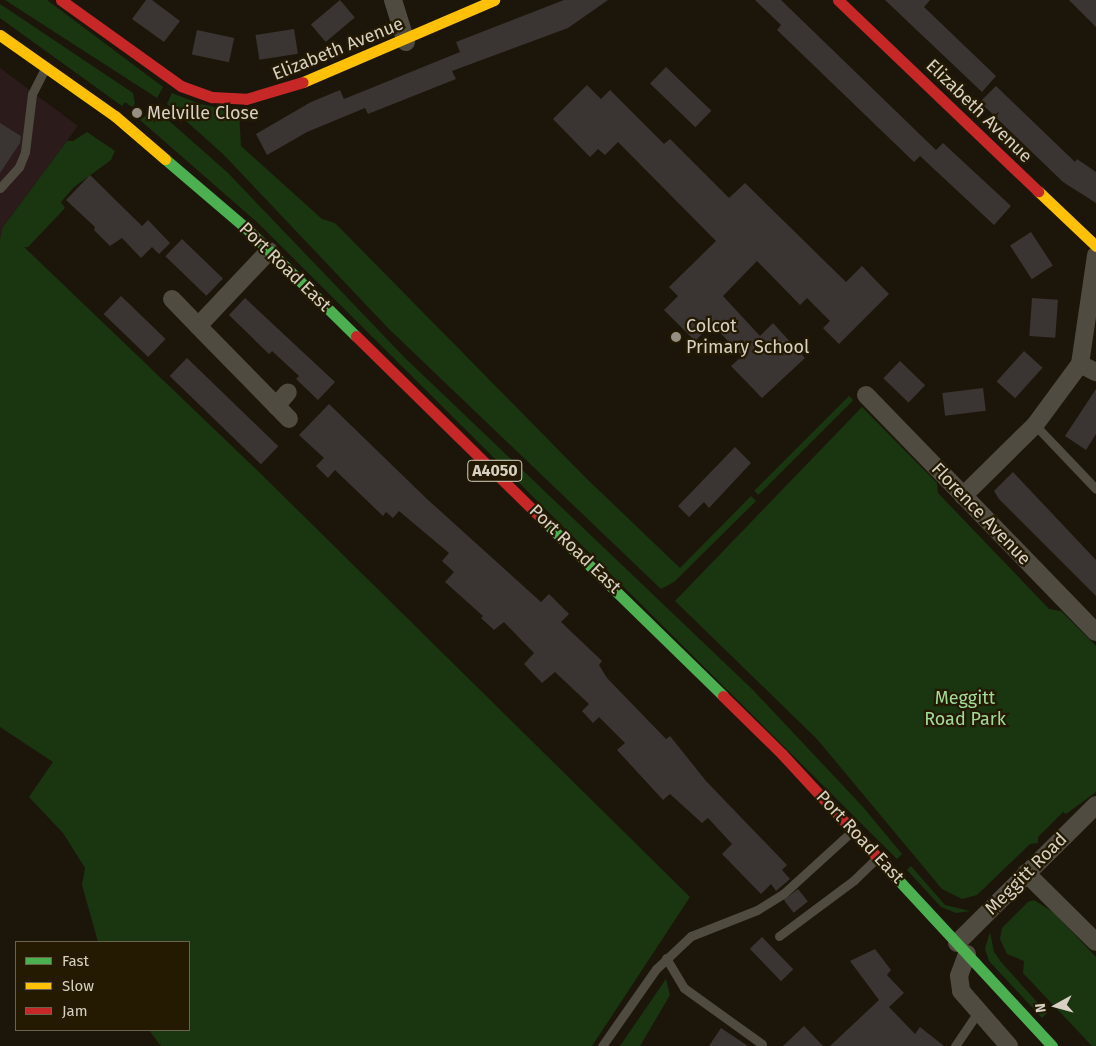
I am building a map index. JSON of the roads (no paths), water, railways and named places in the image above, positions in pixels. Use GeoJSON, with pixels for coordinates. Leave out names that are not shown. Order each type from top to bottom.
{"type":"FeatureCollection","features":[{"type":"Feature","properties":{"kind":"main road","name":"Elizabeth Avenue"},"geometry":{"type":"LineString","coordinates":[[60,0],[180,86],[212,97],[246,99],[293,87],[406,42],[494,0]]}},
{"type":"Feature","properties":{"kind":"main road","name":"Elizabeth Avenue"},"geometry":{"type":"LineString","coordinates":[[838,0],[1096,246]]}},
{"type":"Feature","properties":{"kind":"main road","name":"Port Road East"},"geometry":{"type":"LineString","coordinates":[[0,35],[46,66],[154,146],[269,251],[718,690],[854,830],[1052,1046]]}},
{"type":"Feature","properties":{"kind":"street"},"geometry":{"type":"LineString","coordinates":[[393,0],[406,42]]}},
{"type":"Feature","properties":{"kind":"street"},"geometry":{"type":"LineString","coordinates":[[198,326],[269,251]]}},
{"type":"Feature","properties":{"kind":"street"},"geometry":{"type":"LineString","coordinates":[[963,496],[1035,425],[1080,364],[1096,255]]}},
{"type":"Feature","properties":{"kind":"street"},"geometry":{"type":"LineString","coordinates":[[172,300],[289,419]]}},
{"type":"Feature","properties":{"kind":"street"},"geometry":{"type":"LineString","coordinates":[[1080,364],[1096,372]]}},
{"type":"Feature","properties":{"kind":"street"},"geometry":{"type":"LineString","coordinates":[[276,406],[288,392]]}},
{"type":"Feature","properties":{"kind":"street","name":"Florence Avenue"},"geometry":{"type":"LineString","coordinates":[[866,395],[1096,632]]}},
{"type":"Feature","properties":{"kind":"street","name":"Meggitt Road"},"geometry":{"type":"LineString","coordinates":[[962,948],[1026,873],[1096,806]]}},
{"type":"Feature","properties":{"kind":"street"},"geometry":{"type":"LineString","coordinates":[[1026,873],[1096,942]]}},
{"type":"Feature","properties":{"kind":"street"},"geometry":{"type":"LineString","coordinates":[[962,948],[958,976],[961,988],[978,1012],[1009,1046]]}},
{"type":"Feature","properties":{"kind":"lane"},"geometry":{"type":"LineString","coordinates":[[0,188],[20,167],[26,152],[32,94],[46,66]]}},
{"type":"Feature","properties":{"kind":"lane"},"geometry":{"type":"LineString","coordinates":[[1035,425],[1096,489]]}},
{"type":"Feature","properties":{"kind":"lane"},"geometry":{"type":"LineString","coordinates":[[602,1046],[666,958],[691,936],[757,910],[783,894],[854,830]]}},
{"type":"Feature","properties":{"kind":"lane"},"geometry":{"type":"LineString","coordinates":[[779,936],[854,880],[878,857]]}},
{"type":"Feature","properties":{"kind":"lane"},"geometry":{"type":"LineString","coordinates":[[666,958],[684,988],[762,1044]]}},
{"type":"Feature","properties":{"kind":"lane"},"geometry":{"type":"LineString","coordinates":[[955,1046],[978,1012]]}},
{"type":"Feature","properties":{"kind":"place","name":"Melville Close"},"geometry":{"type":"Point","coordinates":[137,113]}},
{"type":"Feature","properties":{"kind":"place","name":"Colcot Primary School"},"geometry":{"type":"Point","coordinates":[676,337]}},
{"type":"Feature","properties":{"kind":"park label","name":"Meggitt Road Park"},"geometry":{"type":"Point","coordinates":[965,710]}}]}
